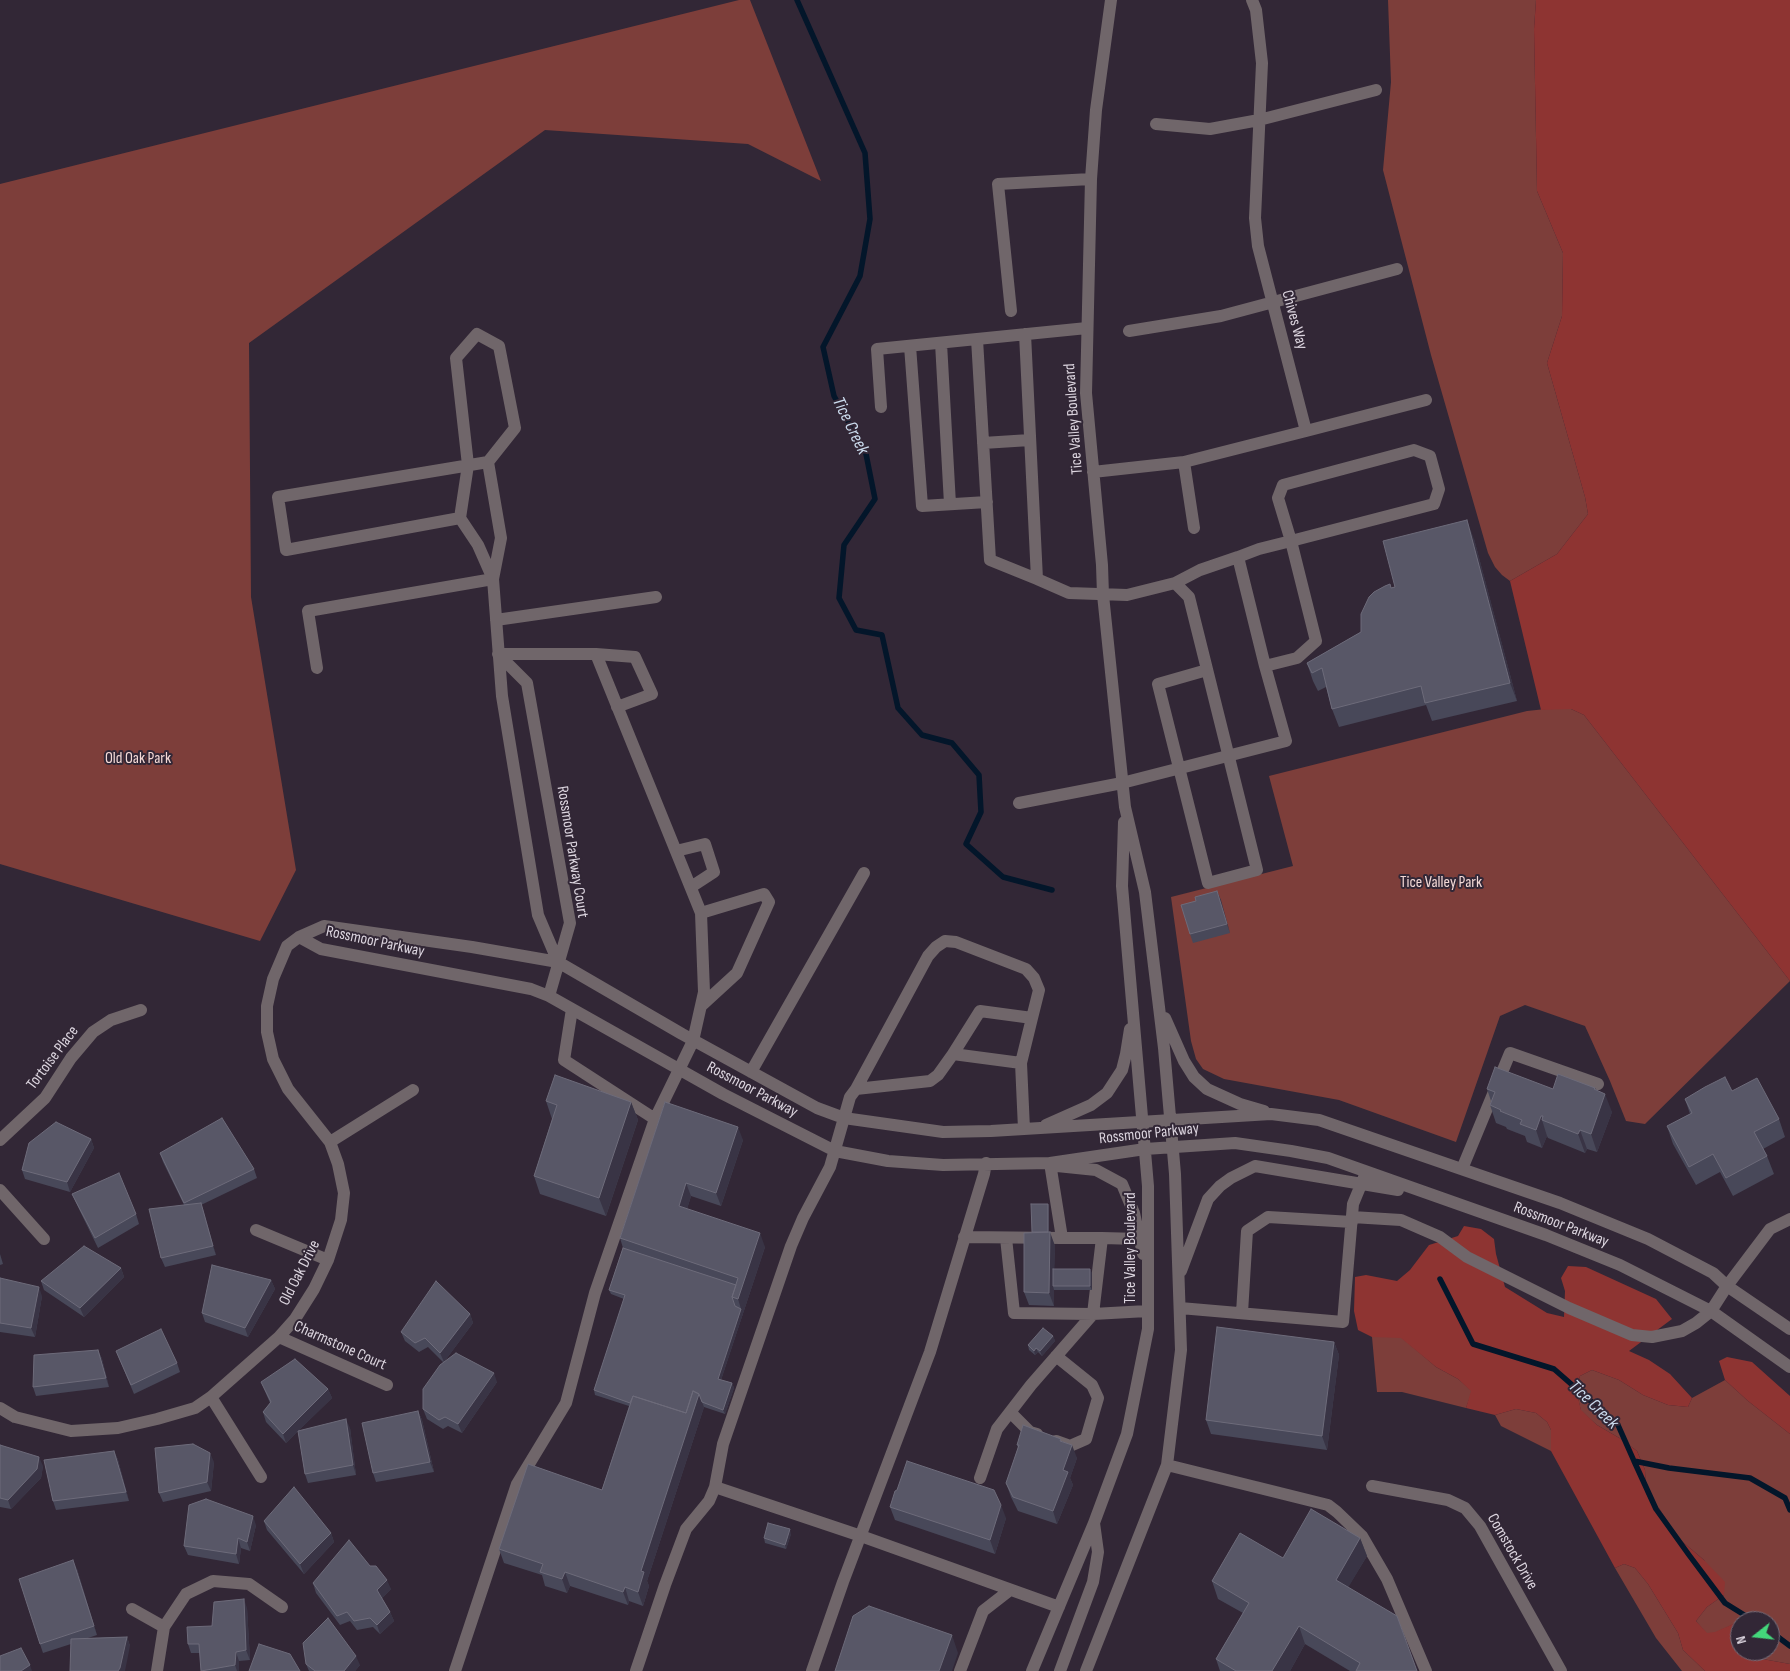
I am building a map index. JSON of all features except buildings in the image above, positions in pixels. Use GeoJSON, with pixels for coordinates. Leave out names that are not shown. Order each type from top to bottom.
{"type":"FeatureCollection","features":[{"type":"Feature","properties":{"kind":"street","name":"Tice Valley Boulevard"},"geometry":{"type":"LineString","coordinates":[[1086,1671],[1167,1464],[1181,1350],[1172,1147],[1159,1005],[1145,892],[1125,807],[1122,783],[1103,595],[1086,393],[1091,179],[1096,110],[1111,0]]}},
{"type":"Feature","properties":{"kind":"street","name":"Chives Way"},"geometry":{"type":"LineString","coordinates":[[1252,0],[1256,10],[1262,54],[1255,218],[1258,246],[1306,431]]}},
{"type":"Feature","properties":{"kind":"street"},"geometry":{"type":"LineString","coordinates":[[1156,124],[1210,129],[1259,120],[1376,90]]}},
{"type":"Feature","properties":{"kind":"street"},"geometry":{"type":"LineString","coordinates":[[1011,311],[998,184],[1091,179]]}},
{"type":"Feature","properties":{"kind":"street"},"geometry":{"type":"LineString","coordinates":[[1129,331],[1222,316],[1397,269]]}},
{"type":"Feature","properties":{"kind":"street"},"geometry":{"type":"LineString","coordinates":[[881,407],[877,350],[1087,328]]}},
{"type":"Feature","properties":{"kind":"street"},"geometry":{"type":"LineString","coordinates":[[460,518],[286,550],[278,497],[468,465],[488,462],[515,428],[499,346],[476,334],[456,358],[468,465],[460,518],[478,545],[493,579]]}},
{"type":"Feature","properties":{"kind":"street"},"geometry":{"type":"LineString","coordinates":[[1025,334],[1037,579]]}},
{"type":"Feature","properties":{"kind":"street"},"geometry":{"type":"LineString","coordinates":[[977,339],[990,560],[1069,593],[1127,595],[1175,583],[1200,570],[1291,541],[1434,504],[1439,489],[1430,456],[1414,450],[1283,485],[1278,498],[1291,541],[1316,641],[1297,658],[1265,666]]}},
{"type":"Feature","properties":{"kind":"street"},"geometry":{"type":"LineString","coordinates":[[941,343],[950,504]]}},
{"type":"Feature","properties":{"kind":"street"},"geometry":{"type":"LineString","coordinates":[[910,346],[922,506],[987,502]]}},
{"type":"Feature","properties":{"kind":"street"},"geometry":{"type":"LineString","coordinates":[[1094,472],[1184,462],[1426,400]]}},
{"type":"Feature","properties":{"kind":"street"},"geometry":{"type":"LineString","coordinates":[[983,443],[1030,440]]}},
{"type":"Feature","properties":{"kind":"street"},"geometry":{"type":"LineString","coordinates":[[488,462],[502,538],[493,579],[502,696],[538,914],[558,962]]}},
{"type":"Feature","properties":{"kind":"street"},"geometry":{"type":"LineString","coordinates":[[1184,462],[1194,528]]}},
{"type":"Feature","properties":{"kind":"street"},"geometry":{"type":"LineString","coordinates":[[1019,804],[1122,783],[1286,742],[1238,557]]}},
{"type":"Feature","properties":{"kind":"street"},"geometry":{"type":"LineString","coordinates":[[316,668],[308,611],[493,579]]}},
{"type":"Feature","properties":{"kind":"street"},"geometry":{"type":"LineString","coordinates":[[1175,583],[1189,597],[1207,670],[1227,756],[1256,870],[1208,883],[1158,684],[1207,670]]}},
{"type":"Feature","properties":{"kind":"street"},"geometry":{"type":"LineString","coordinates":[[496,620],[656,596]]}},
{"type":"Feature","properties":{"kind":"street"},"geometry":{"type":"LineString","coordinates":[[498,654],[596,654],[635,657],[652,694],[617,707]]}},
{"type":"Feature","properties":{"kind":"street","name":"Rossmoor Parkway Court"},"geometry":{"type":"LineString","coordinates":[[498,654],[527,683],[570,923],[549,996]]}},
{"type":"Feature","properties":{"kind":"street"},"geometry":{"type":"LineString","coordinates":[[454,1671],[517,1484],[566,1403],[595,1294],[655,1119],[693,1041],[704,992],[701,913],[596,654]]}},
{"type":"Feature","properties":{"kind":"street","name":"Tice Valley Boulevard"},"geometry":{"type":"LineString","coordinates":[[1032,1671],[1094,1523],[1127,1434],[1148,1329],[1148,1186],[1122,886],[1125,807]]}},
{"type":"Feature","properties":{"kind":"street"},"geometry":{"type":"LineString","coordinates":[[676,851],[705,844],[714,872],[691,887]]}},
{"type":"Feature","properties":{"kind":"street"},"geometry":{"type":"LineString","coordinates":[[751,1072],[864,873]]}},
{"type":"Feature","properties":{"kind":"street"},"geometry":{"type":"LineString","coordinates":[[700,1006],[737,973],[769,902],[764,894],[701,913]]}},
{"type":"Feature","properties":{"kind":"street","name":"Rossmoor Parkway"},"geometry":{"type":"LineString","coordinates":[[298,937],[324,926],[472,947],[558,962],[693,1041],[817,1108],[844,1118],[943,1132],[1271,1114],[1319,1120],[1560,1202],[1648,1239],[1713,1273],[1727,1286],[1790,1329]]}},
{"type":"Feature","properties":{"kind":"street","name":"Rossmoor Parkway"},"geometry":{"type":"LineString","coordinates":[[298,937],[321,949],[531,989],[549,996],[680,1070],[835,1150],[888,1161],[943,1165],[1050,1163],[1145,1149],[1235,1143],[1328,1158],[1364,1177],[1439,1198],[1546,1235],[1620,1265],[1711,1311],[1790,1367]]}},
{"type":"Feature","properties":{"kind":"street","name":"Old Oak Drive"},"geometry":{"type":"LineString","coordinates":[[0,1408],[16,1417],[71,1431],[118,1428],[195,1408],[211,1397],[279,1337],[295,1319],[328,1260],[341,1220],[344,1193],[338,1164],[330,1142],[288,1089],[273,1058],[267,1032],[267,1006],[273,979],[287,946],[298,937]]}},
{"type":"Feature","properties":{"kind":"street"},"geometry":{"type":"LineString","coordinates":[[636,1671],[664,1585],[686,1529],[709,1501],[715,1487],[723,1444],[791,1246],[803,1218],[830,1167],[850,1097],[928,956],[945,941],[956,942],[1026,969],[1034,978],[1039,990],[1021,1063],[1024,1129]]}},
{"type":"Feature","properties":{"kind":"street"},"geometry":{"type":"LineString","coordinates":[[1039,1128],[1091,1105],[1107,1093],[1116,1081],[1122,1070],[1126,1054],[1133,1002]]}},
{"type":"Feature","properties":{"kind":"street"},"geometry":{"type":"LineString","coordinates":[[1159,1005],[1184,1061],[1194,1077],[1207,1089],[1240,1104],[1271,1114]]}},
{"type":"Feature","properties":{"kind":"street"},"geometry":{"type":"LineString","coordinates":[[572,1009],[564,1060],[655,1119]]}},
{"type":"Feature","properties":{"kind":"street","name":"Tortoise Place"},"geometry":{"type":"LineString","coordinates":[[0,1140],[45,1098],[71,1058],[93,1032],[111,1020],[141,1010]]}},
{"type":"Feature","properties":{"kind":"street"},"geometry":{"type":"LineString","coordinates":[[856,1089],[930,1081],[938,1075],[953,1054],[980,1011],[1032,1018]]}},
{"type":"Feature","properties":{"kind":"street"},"geometry":{"type":"LineString","coordinates":[[1462,1169],[1510,1053],[1598,1084]]}},
{"type":"Feature","properties":{"kind":"street"},"geometry":{"type":"LineString","coordinates":[[953,1054],[1021,1063]]}},
{"type":"Feature","properties":{"kind":"street"},"geometry":{"type":"LineString","coordinates":[[330,1142],[413,1090]]}},
{"type":"Feature","properties":{"kind":"street"},"geometry":{"type":"LineString","coordinates":[[812,1671],[843,1582],[930,1352],[986,1163]]}},
{"type":"Feature","properties":{"kind":"street"},"geometry":{"type":"LineString","coordinates":[[1062,1238],[1050,1163],[1096,1170],[1122,1184],[1134,1213],[1148,1276]]}},
{"type":"Feature","properties":{"kind":"street"},"geometry":{"type":"LineString","coordinates":[[1179,1278],[1208,1199],[1220,1186],[1241,1172],[1255,1166],[1364,1177],[1353,1204],[1342,1322],[1180,1308]]}},
{"type":"Feature","properties":{"kind":"street"},"geometry":{"type":"LineString","coordinates":[[0,1190],[44,1239]]}},
{"type":"Feature","properties":{"kind":"street"},"geometry":{"type":"LineString","coordinates":[[1242,1314],[1247,1231],[1268,1217],[1401,1220],[1440,1237],[1467,1257],[1485,1267],[1569,1308],[1632,1335],[1652,1337],[1682,1331],[1711,1311],[1727,1286],[1770,1229],[1790,1219]]}},
{"type":"Feature","properties":{"kind":"street"},"geometry":{"type":"LineString","coordinates":[[256,1230],[328,1260]]}},
{"type":"Feature","properties":{"kind":"street"},"geometry":{"type":"LineString","coordinates":[[964,1237],[1139,1239]]}},
{"type":"Feature","properties":{"kind":"street"},"geometry":{"type":"LineString","coordinates":[[1006,1238],[1014,1313],[1093,1314],[1147,1311]]}},
{"type":"Feature","properties":{"kind":"street"},"geometry":{"type":"LineString","coordinates":[[980,1478],[997,1429],[1093,1314],[1102,1238]]}},
{"type":"Feature","properties":{"kind":"street","name":"Charmstone Court"},"geometry":{"type":"LineString","coordinates":[[279,1337],[387,1384]]}},
{"type":"Feature","properties":{"kind":"street"},"geometry":{"type":"LineString","coordinates":[[1010,1412],[1030,1432],[1070,1446],[1086,1439],[1098,1398],[1092,1385],[1056,1356]]}},
{"type":"Feature","properties":{"kind":"street"},"geometry":{"type":"LineString","coordinates":[[211,1397],[260,1477]]}},
{"type":"Feature","properties":{"kind":"street"},"geometry":{"type":"LineString","coordinates":[[1167,1464],[1328,1505],[1338,1512],[1362,1536],[1387,1579],[1426,1671]]}},
{"type":"Feature","properties":{"kind":"street","name":"Comstock Drive"},"geometry":{"type":"LineString","coordinates":[[1372,1486],[1448,1500],[1465,1508],[1480,1526],[1561,1671]]}},
{"type":"Feature","properties":{"kind":"street"},"geometry":{"type":"LineString","coordinates":[[715,1487],[861,1536],[1059,1608]]}},
{"type":"Feature","properties":{"kind":"street"},"geometry":{"type":"LineString","coordinates":[[1060,1671],[1093,1582],[1098,1552],[1094,1523]]}},
{"type":"Feature","properties":{"kind":"street"},"geometry":{"type":"LineString","coordinates":[[157,1671],[164,1628],[186,1594],[213,1580],[249,1584],[282,1608]]}},
{"type":"Feature","properties":{"kind":"street"},"geometry":{"type":"LineString","coordinates":[[960,1671],[983,1611],[1010,1590]]}},
{"type":"Feature","properties":{"kind":"street"},"geometry":{"type":"LineString","coordinates":[[132,1609],[164,1628]]}},
{"type":"Feature","properties":{"kind":"green space","name":"Old Oak Park"},"geometry":{"type":"Polygon","coordinates":[[[739,0],[750,0],[821,181],[748,144],[545,130],[249,343],[251,597],[296,870],[260,941],[0,864],[0,184],[739,0]]]}},
{"type":"Feature","properties":{"kind":"green space"},"geometry":{"type":"Polygon","coordinates":[[[1388,0],[1536,0],[1534,29],[1537,191],[1563,253],[1562,316],[1547,363],[1585,497],[1588,514],[1557,554],[1510,581],[1495,567],[1488,553],[1431,355],[1383,170],[1391,82],[1388,0]]]}},
{"type":"Feature","properties":{"kind":"green space","name":"Tice Valley Park"},"geometry":{"type":"Polygon","coordinates":[[[1555,708],[1571,709],[1584,715],[1790,981],[1645,1124],[1626,1121],[1585,1026],[1525,1005],[1500,1016],[1456,1142],[1339,1100],[1224,1079],[1203,1069],[1196,1059],[1191,1041],[1171,897],[1293,866],[1269,776],[1527,711],[1555,708]]]}},
{"type":"Feature","properties":{"kind":"green space"},"geometry":{"type":"Polygon","coordinates":[[[1372,1337],[1401,1337],[1436,1367],[1458,1379],[1472,1391],[1466,1408],[1402,1392],[1377,1392],[1372,1337]]]}},
{"type":"Feature","properties":{"kind":"green space"},"geometry":{"type":"Polygon","coordinates":[[[1592,1370],[1619,1380],[1643,1395],[1668,1405],[1688,1407],[1692,1398],[1725,1380],[1790,1434],[1790,1664],[1774,1661],[1780,1661],[1780,1611],[1730,1611],[1730,1626],[1715,1633],[1706,1633],[1696,1621],[1707,1607],[1724,1595],[1704,1560],[1678,1538],[1659,1508],[1646,1494],[1645,1470],[1637,1451],[1597,1425],[1581,1411],[1576,1389],[1580,1376],[1592,1370]]]}},
{"type":"Feature","properties":{"kind":"green space"},"geometry":{"type":"Polygon","coordinates":[[[1516,1409],[1536,1413],[1547,1422],[1551,1430],[1551,1451],[1501,1426],[1495,1415],[1516,1409]]]}},
{"type":"Feature","properties":{"kind":"green space"},"geometry":{"type":"Polygon","coordinates":[[[1624,1564],[1635,1568],[1648,1584],[1678,1633],[1683,1650],[1705,1671],[1682,1671],[1656,1638],[1615,1568],[1624,1564]]]}},
{"type":"Feature","properties":{"kind":"shaded area"},"geometry":{"type":"Polygon","coordinates":[[[1536,0],[1790,0],[1790,981],[1584,715],[1571,709],[1541,710],[1510,581],[1557,554],[1588,514],[1585,497],[1547,363],[1562,316],[1563,253],[1537,191],[1534,29],[1536,0]]]}},
{"type":"Feature","properties":{"kind":"shaded area"},"geometry":{"type":"Polygon","coordinates":[[[1464,1226],[1481,1229],[1494,1239],[1505,1287],[1547,1313],[1564,1317],[1565,1291],[1561,1278],[1568,1266],[1586,1267],[1656,1299],[1672,1319],[1629,1351],[1649,1360],[1670,1374],[1692,1398],[1688,1407],[1668,1405],[1643,1395],[1619,1380],[1592,1370],[1580,1376],[1576,1389],[1581,1410],[1597,1425],[1637,1451],[1645,1470],[1646,1494],[1659,1508],[1678,1538],[1704,1560],[1725,1582],[1724,1595],[1707,1607],[1696,1621],[1707,1633],[1715,1632],[1730,1625],[1730,1661],[1774,1661],[1790,1664],[1790,1671],[1705,1671],[1683,1650],[1678,1633],[1648,1584],[1635,1568],[1624,1564],[1615,1568],[1551,1451],[1551,1430],[1547,1422],[1536,1413],[1516,1409],[1495,1415],[1466,1408],[1471,1391],[1458,1379],[1436,1367],[1401,1338],[1372,1337],[1358,1330],[1354,1311],[1355,1277],[1366,1275],[1397,1281],[1410,1270],[1429,1245],[1458,1236],[1464,1226]]]}},
{"type":"Feature","properties":{"kind":"shaded area"},"geometry":{"type":"Polygon","coordinates":[[[1727,1357],[1752,1362],[1790,1396],[1790,1434],[1725,1380],[1719,1361],[1727,1357]]]}},
{"type":"Feature","properties":{"kind":"waterway","name":"Tice Creek"},"geometry":{"type":"LineString","coordinates":[[797,0],[865,153],[870,219],[860,276],[823,347],[834,396],[866,454],[875,499],[844,545],[839,598],[856,630],[882,635],[898,708],[922,735],[952,743],[979,775],[981,812],[966,844],[1003,877],[1052,890]]}},
{"type":"Feature","properties":{"kind":"waterway","name":"Tice Creek"},"geometry":{"type":"LineString","coordinates":[[1440,1279],[1473,1344],[1554,1369],[1618,1425],[1634,1461],[1669,1468],[1750,1478],[1785,1498],[1790,1510]]}},
{"type":"Feature","properties":{"kind":"waterway"},"geometry":{"type":"LineString","coordinates":[[1634,1461],[1656,1509],[1725,1603],[1738,1611]]}},
{"type":"Feature","properties":{"kind":"waterway"},"geometry":{"type":"LineString","coordinates":[[1780,1638],[1790,1646]]}}]}
